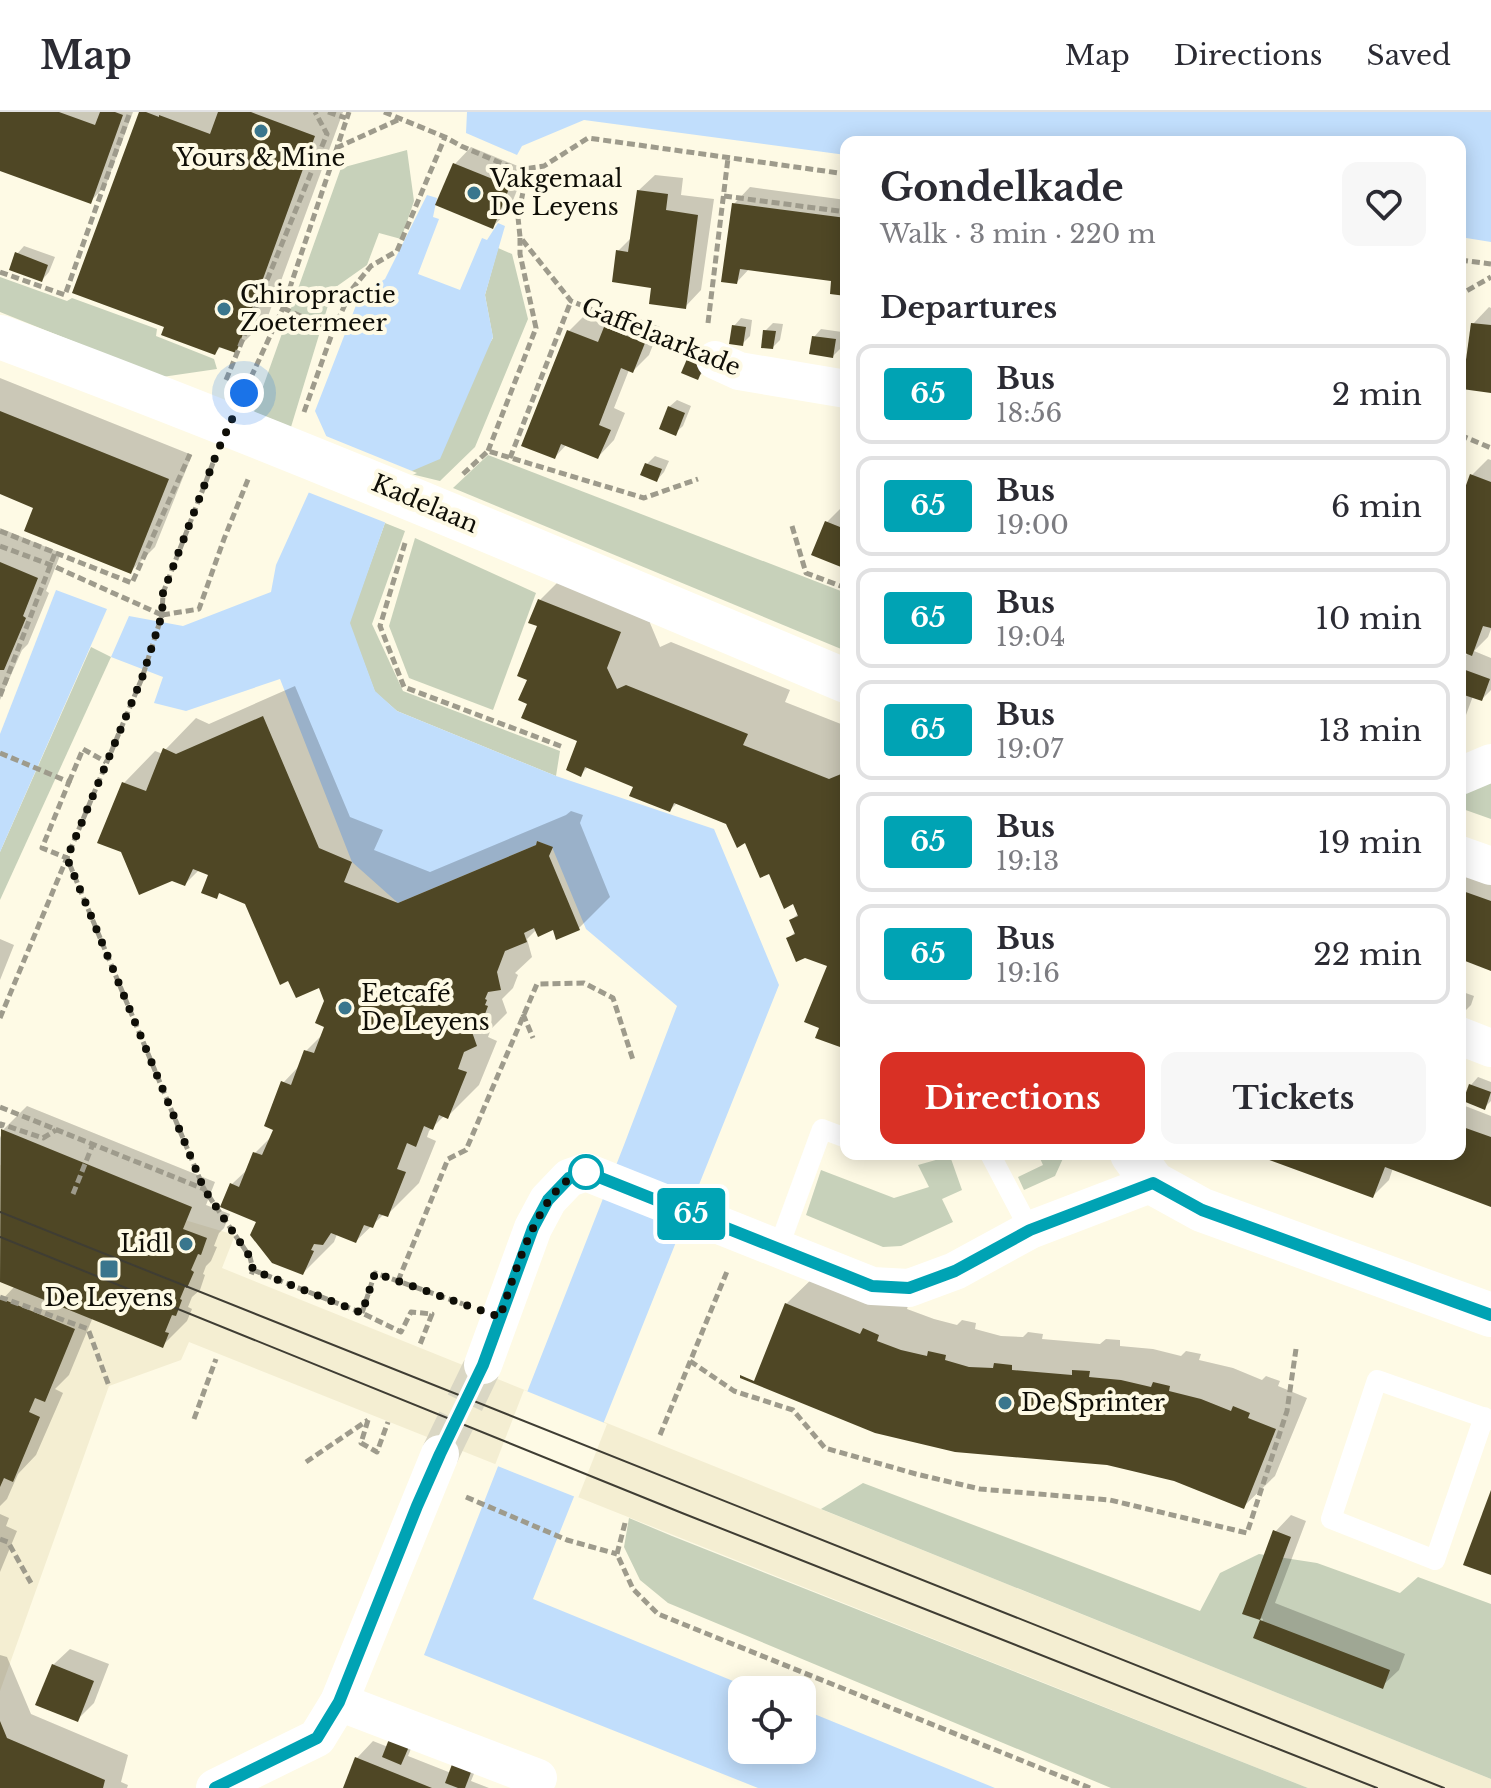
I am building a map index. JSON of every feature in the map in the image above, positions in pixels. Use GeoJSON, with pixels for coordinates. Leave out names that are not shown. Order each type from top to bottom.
{"type":"FeatureCollection","features":[{"type":"Feature","properties":{"kind":"street","name":"Kadelaan"},"geometry":{"type":"LineString","coordinates":[[0,337],[154,394],[840,678]]}},
{"type":"Feature","properties":{"kind":"street","name":"Gaffelaarkade"},"geometry":{"type":"LineString","coordinates":[[710,358],[739,371],[840,388]]}},
{"type":"Feature","properties":{"kind":"street"},"geometry":{"type":"LineString","coordinates":[[1466,773],[1491,763]]}},
{"type":"Feature","properties":{"kind":"street"},"geometry":{"type":"LineString","coordinates":[[1466,857],[1491,866]]}},
{"type":"Feature","properties":{"kind":"street"},"geometry":{"type":"LineString","coordinates":[[1466,1038],[1491,1048]]}},
{"type":"Feature","properties":{"kind":"street"},"geometry":{"type":"LineString","coordinates":[[483,1365],[533,1228],[548,1200],[569,1178],[586,1172],[872,1286],[909,1288],[955,1271],[1142,1168],[1202,1210],[1491,1315]]}},
{"type":"Feature","properties":{"kind":"street"},"geometry":{"type":"LineString","coordinates":[[215,1788],[317,1738],[339,1702],[440,1454]]}},
{"type":"Feature","properties":{"kind":"street"},"geometry":{"type":"LineString","coordinates":[[339,1702],[538,1778]]}},
{"type":"Feature","properties":{"kind":"lane"},"geometry":{"type":"LineString","coordinates":[[778,1249],[822,1129],[840,1136]]}},
{"type":"Feature","properties":{"kind":"lane"},"geometry":{"type":"LineString","coordinates":[[993,1160],[1030,1230]]}},
{"type":"Feature","properties":{"kind":"lane"},"geometry":{"type":"LineString","coordinates":[[1377,1380],[1487,1419],[1435,1560],[1331,1519],[1377,1380]]}},
{"type":"Feature","properties":{"kind":"path"},"geometry":{"type":"LineString","coordinates":[[0,272],[65,295],[130,112]]}},
{"type":"Feature","properties":{"kind":"path"},"geometry":{"type":"LineString","coordinates":[[244,393],[283,308],[348,115],[328,112]]}},
{"type":"Feature","properties":{"kind":"path"},"geometry":{"type":"LineString","coordinates":[[387,112],[517,170],[544,166],[588,138],[840,173]]}},
{"type":"Feature","properties":{"kind":"path"},"geometry":{"type":"LineString","coordinates":[[336,148],[401,119]]}},
{"type":"Feature","properties":{"kind":"path"},"geometry":{"type":"LineString","coordinates":[[301,418],[352,289],[371,266],[397,251],[445,137]]}},
{"type":"Feature","properties":{"kind":"path"},"geometry":{"type":"LineString","coordinates":[[710,358],[728,158]]}},
{"type":"Feature","properties":{"kind":"path"},"geometry":{"type":"LineString","coordinates":[[488,451],[536,328],[520,254],[518,217],[523,192],[517,170]]}},
{"type":"Feature","properties":{"kind":"path"},"geometry":{"type":"LineString","coordinates":[[724,196],[840,211]]}},
{"type":"Feature","properties":{"kind":"path"},"geometry":{"type":"LineString","coordinates":[[510,458],[571,301],[520,237]]}},
{"type":"Feature","properties":{"kind":"path"},"geometry":{"type":"LineString","coordinates":[[1466,261],[1491,264]]}},
{"type":"Feature","properties":{"kind":"path"},"geometry":{"type":"LineString","coordinates":[[1466,290],[1491,277]]}},
{"type":"Feature","properties":{"kind":"path","name":"Gaffelaarkade"},"geometry":{"type":"LineString","coordinates":[[571,301],[710,358]]}},
{"type":"Feature","properties":{"kind":"path"},"geometry":{"type":"LineString","coordinates":[[283,308],[333,331]]}},
{"type":"Feature","properties":{"kind":"path"},"geometry":{"type":"LineString","coordinates":[[1466,438],[1491,448]]}},
{"type":"Feature","properties":{"kind":"path"},"geometry":{"type":"LineString","coordinates":[[0,1018],[142,678],[162,615],[163,593],[218,450]]}},
{"type":"Feature","properties":{"kind":"path"},"geometry":{"type":"LineString","coordinates":[[0,546],[51,565],[162,615],[199,609],[252,472]]}},
{"type":"Feature","properties":{"kind":"path"},"geometry":{"type":"LineString","coordinates":[[792,526],[806,573],[840,586]]}},
{"type":"Feature","properties":{"kind":"path"},"geometry":{"type":"LineString","coordinates":[[0,696],[55,553]]}},
{"type":"Feature","properties":{"kind":"path"},"geometry":{"type":"LineString","coordinates":[[106,762],[83,749],[42,848],[67,858],[204,1189],[250,1257],[252,1273],[362,1313],[401,1332],[411,1312],[432,1314],[419,1347]]}},
{"type":"Feature","properties":{"kind":"path"},"geometry":{"type":"LineString","coordinates":[[0,753],[69,782]]}},
{"type":"Feature","properties":{"kind":"path"},"geometry":{"type":"LineString","coordinates":[[398,1281],[448,1159],[466,1150],[537,984],[584,983],[613,998],[633,1060]]}},
{"type":"Feature","properties":{"kind":"path"},"geometry":{"type":"LineString","coordinates":[[523,1013],[533,1038]]}},
{"type":"Feature","properties":{"kind":"path"},"geometry":{"type":"LineString","coordinates":[[0,1107],[204,1189]]}},
{"type":"Feature","properties":{"kind":"path"},"geometry":{"type":"LineString","coordinates":[[0,1128],[1,1124],[43,1138],[57,1129]]}},
{"type":"Feature","properties":{"kind":"path"},"geometry":{"type":"LineString","coordinates":[[73,1194],[93,1144]]}},
{"type":"Feature","properties":{"kind":"path"},"geometry":{"type":"LineString","coordinates":[[660,1435],[742,1235]]}},
{"type":"Feature","properties":{"kind":"path"},"geometry":{"type":"LineString","coordinates":[[362,1313],[375,1273],[500,1317]]}},
{"type":"Feature","properties":{"kind":"path"},"geometry":{"type":"LineString","coordinates":[[0,1297],[88,1329],[109,1386]]}},
{"type":"Feature","properties":{"kind":"path"},"geometry":{"type":"LineString","coordinates":[[690,1361],[734,1391],[793,1410],[825,1448],[980,1489],[1110,1500],[1247,1533],[1287,1411],[1296,1349]]}},
{"type":"Feature","properties":{"kind":"path"},"geometry":{"type":"LineString","coordinates":[[194,1419],[216,1359]]}},
{"type":"Feature","properties":{"kind":"path"},"geometry":{"type":"LineString","coordinates":[[306,1462],[368,1420],[361,1443],[377,1452],[388,1422]]}},
{"type":"Feature","properties":{"kind":"path"},"geometry":{"type":"LineString","coordinates":[[473,1500],[567,1540],[617,1554]]}},
{"type":"Feature","properties":{"kind":"path"},"geometry":{"type":"LineString","coordinates":[[625,1523],[617,1554],[633,1589],[658,1614],[1090,1788]]}},
{"type":"Feature","properties":{"kind":"path"},"geometry":{"type":"LineString","coordinates":[[0,1539],[8,1542],[31,1583]]}},
{"type":"Feature","properties":{"kind":"shaded area"},"geometry":{"type":"Polygon","coordinates":[[[0,1165],[235,1235],[222,1268],[1491,1779],[1491,1788],[1308,1788],[189,1342],[181,1360],[109,1386],[0,1691],[0,1165]]]}},
{"type":"Feature","properties":{"kind":"green space"},"geometry":{"type":"Polygon","coordinates":[[[407,150],[414,201],[401,239],[379,233],[367,265],[333,289],[291,427],[254,412],[341,168],[407,150]]]}},
{"type":"Feature","properties":{"kind":"green space"},"geometry":{"type":"Polygon","coordinates":[[[498,248],[512,254],[528,319],[475,447],[440,481],[407,473],[493,338],[485,295],[498,248]]]}},
{"type":"Feature","properties":{"kind":"green space"},"geometry":{"type":"Polygon","coordinates":[[[0,277],[67,301],[72,298],[157,329],[156,336],[214,359],[217,369],[162,377],[0,312],[0,277]]]}},
{"type":"Feature","properties":{"kind":"green space"},"geometry":{"type":"Polygon","coordinates":[[[488,455],[840,591],[840,649],[453,488],[488,455]]]}},
{"type":"Feature","properties":{"kind":"green space"},"geometry":{"type":"Polygon","coordinates":[[[385,523],[405,531],[372,624],[403,691],[560,751],[556,776],[397,711],[375,692],[349,623],[385,523]]]}},
{"type":"Feature","properties":{"kind":"green space"},"geometry":{"type":"Polygon","coordinates":[[[415,538],[536,593],[493,710],[409,678],[389,626],[415,538]]]}},
{"type":"Feature","properties":{"kind":"green space"},"geometry":{"type":"Polygon","coordinates":[[[91,647],[111,657],[0,900],[0,852],[91,647]]]}},
{"type":"Feature","properties":{"kind":"green space"},"geometry":{"type":"Polygon","coordinates":[[[1491,778],[1491,819],[1466,810],[1466,789],[1491,778]]]}},
{"type":"Feature","properties":{"kind":"green space"},"geometry":{"type":"Polygon","coordinates":[[[951,1160],[962,1190],[942,1199],[953,1222],[901,1246],[883,1247],[806,1215],[821,1170],[894,1198],[929,1187],[918,1165],[951,1160]]]}},
{"type":"Feature","properties":{"kind":"green space"},"geometry":{"type":"Polygon","coordinates":[[[1041,1160],[1062,1160],[1055,1176],[1024,1190],[1018,1177],[1043,1165],[1041,1160]]]}},
{"type":"Feature","properties":{"kind":"green space"},"geometry":{"type":"Polygon","coordinates":[[[863,1483],[1200,1611],[1220,1573],[1259,1554],[1317,1563],[1400,1593],[1418,1577],[1491,1604],[1491,1779],[821,1509],[863,1483]]]}},
{"type":"Feature","properties":{"kind":"green space"},"geometry":{"type":"Polygon","coordinates":[[[629,1518],[1308,1788],[1111,1788],[668,1603],[640,1580],[624,1547],[629,1518]]]}},
{"type":"Feature","properties":{"kind":"water"},"geometry":{"type":"Polygon","coordinates":[[[467,112],[1491,112],[1491,242],[1466,238],[1466,136],[840,136],[840,154],[584,120],[522,146],[517,155],[466,133],[467,112]]]}},
{"type":"Feature","properties":{"kind":"water"},"geometry":{"type":"Polygon","coordinates":[[[427,195],[437,198],[433,217],[439,219],[418,274],[460,290],[482,238],[487,240],[498,223],[505,226],[485,295],[493,337],[440,459],[407,473],[385,523],[350,623],[375,691],[397,711],[556,776],[714,829],[779,985],[533,1599],[728,1679],[728,1764],[816,1764],[816,1715],[995,1788],[758,1788],[424,1655],[677,1006],[586,929],[552,847],[537,841],[536,845],[398,903],[352,862],[280,679],[186,711],[154,703],[163,677],[111,657],[129,616],[183,626],[271,592],[276,565],[309,492],[328,440],[315,411],[360,295],[385,279],[427,195]]]}},
{"type":"Feature","properties":{"kind":"water"},"geometry":{"type":"Polygon","coordinates":[[[56,590],[107,609],[0,852],[0,734],[56,590]]]}},
{"type":"Feature","properties":{"kind":"pier"},"geometry":{"type":"Polygon","coordinates":[[[321,434],[417,473],[410,476],[389,524],[305,491],[324,440],[321,434]]]}},
{"type":"Feature","properties":{"kind":"pier"},"geometry":{"type":"Polygon","coordinates":[[[524,1390],[607,1424],[578,1498],[495,1465],[524,1390]]]}},
{"type":"Feature","properties":{"kind":"building"},"geometry":{"type":"Polygon","coordinates":[[[0,112],[59,112],[95,125],[100,112],[123,115],[91,204],[0,171],[0,112]]]}},
{"type":"Feature","properties":{"kind":"building"},"geometry":{"type":"Polygon","coordinates":[[[139,112],[159,115],[210,134],[218,112],[251,112],[315,136],[236,353],[219,347],[215,355],[161,335],[164,327],[72,293],[139,112]]]}},
{"type":"Feature","properties":{"kind":"building","name":"Vakgemaal De Leyens"},"geometry":{"type":"Polygon","coordinates":[[[453,163],[510,186],[493,229],[435,205],[453,163]]]}},
{"type":"Feature","properties":{"kind":"building"},"geometry":{"type":"Polygon","coordinates":[[[637,190],[668,194],[666,210],[698,215],[686,309],[649,304],[651,288],[612,282],[616,250],[628,252],[637,190]]]}},
{"type":"Feature","properties":{"kind":"building"},"geometry":{"type":"Polygon","coordinates":[[[732,203],[840,217],[840,295],[830,294],[831,281],[740,269],[737,284],[721,282],[732,203]]]}},
{"type":"Feature","properties":{"kind":"building"},"geometry":{"type":"Polygon","coordinates":[[[15,252],[48,265],[42,282],[9,270],[15,252]]]}},
{"type":"Feature","properties":{"kind":"building"},"geometry":{"type":"Polygon","coordinates":[[[1471,323],[1491,325],[1491,393],[1466,390],[1471,323]]]}},
{"type":"Feature","properties":{"kind":"building"},"geometry":{"type":"Polygon","coordinates":[[[732,325],[746,327],[743,346],[729,344],[732,325]]]}},
{"type":"Feature","properties":{"kind":"building"},"geometry":{"type":"Polygon","coordinates":[[[604,327],[645,343],[633,373],[621,368],[599,425],[611,430],[598,459],[561,444],[555,459],[521,446],[567,330],[598,342],[604,327]]]}},
{"type":"Feature","properties":{"kind":"building"},"geometry":{"type":"Polygon","coordinates":[[[763,330],[776,331],[773,349],[761,348],[763,330]]]}},
{"type":"Feature","properties":{"kind":"building"},"geometry":{"type":"Polygon","coordinates":[[[812,336],[836,339],[833,358],[809,354],[812,336]]]}},
{"type":"Feature","properties":{"kind":"building"},"geometry":{"type":"Polygon","coordinates":[[[687,359],[704,366],[698,380],[681,373],[687,359]]]}},
{"type":"Feature","properties":{"kind":"building"},"geometry":{"type":"Polygon","coordinates":[[[668,406],[685,413],[676,436],[659,429],[668,406]]]}},
{"type":"Feature","properties":{"kind":"building"},"geometry":{"type":"Polygon","coordinates":[[[0,411],[169,479],[131,574],[24,531],[33,508],[0,494],[0,411]]]}},
{"type":"Feature","properties":{"kind":"building"},"geometry":{"type":"Polygon","coordinates":[[[645,463],[662,469],[657,482],[640,475],[645,463]]]}},
{"type":"Feature","properties":{"kind":"building"},"geometry":{"type":"Polygon","coordinates":[[[1470,474],[1491,482],[1491,628],[1483,626],[1472,656],[1466,654],[1466,485],[1470,474]]]}},
{"type":"Feature","properties":{"kind":"building"},"geometry":{"type":"Polygon","coordinates":[[[825,521],[840,527],[840,567],[811,555],[825,521]]]}},
{"type":"Feature","properties":{"kind":"building"},"geometry":{"type":"Polygon","coordinates":[[[0,562],[38,578],[23,616],[26,618],[4,670],[0,670],[0,562]]]}},
{"type":"Feature","properties":{"kind":"building"},"geometry":{"type":"Polygon","coordinates":[[[538,599],[621,632],[607,668],[617,689],[626,685],[748,734],[743,745],[829,779],[840,774],[840,1047],[815,1038],[819,1028],[804,1022],[827,966],[805,958],[796,962],[786,938],[795,934],[789,920],[798,916],[793,904],[784,909],[769,874],[760,878],[745,843],[737,848],[726,824],[674,803],[670,812],[629,796],[633,787],[585,767],[581,777],[566,770],[577,741],[521,718],[527,704],[518,700],[527,680],[517,676],[537,626],[528,623],[538,599]]]}},
{"type":"Feature","properties":{"kind":"building"},"geometry":{"type":"Polygon","coordinates":[[[1466,670],[1490,679],[1482,701],[1466,696],[1466,670]]]}},
{"type":"Feature","properties":{"kind":"building"},"geometry":{"type":"Polygon","coordinates":[[[263,716],[319,848],[352,862],[344,882],[398,903],[536,845],[537,841],[553,847],[549,856],[580,930],[556,940],[553,930],[538,937],[534,928],[524,933],[527,942],[505,951],[497,972],[501,990],[488,992],[485,999],[488,1006],[482,1022],[478,1020],[472,1032],[477,1046],[464,1052],[458,1069],[467,1072],[448,1119],[439,1115],[433,1130],[424,1126],[416,1147],[407,1143],[397,1169],[406,1172],[388,1217],[379,1214],[373,1228],[364,1225],[356,1243],[331,1233],[323,1245],[314,1244],[303,1275],[272,1263],[250,1235],[256,1222],[220,1207],[230,1183],[239,1187],[253,1152],[262,1155],[273,1130],[264,1126],[281,1081],[291,1085],[304,1050],[314,1053],[324,1027],[315,1023],[324,1001],[319,988],[296,998],[288,981],[280,985],[245,904],[219,893],[217,899],[201,893],[208,875],[193,869],[185,886],[172,881],[139,895],[121,852],[97,843],[122,782],[146,791],[163,748],[176,754],[263,716]]]}},
{"type":"Feature","properties":{"kind":"building"},"geometry":{"type":"Polygon","coordinates":[[[1466,892],[1491,901],[1491,971],[1466,961],[1466,892]]]}},
{"type":"Feature","properties":{"kind":"building"},"geometry":{"type":"Polygon","coordinates":[[[1469,1084],[1491,1092],[1485,1110],[1466,1102],[1469,1084]]]}},
{"type":"Feature","properties":{"kind":"building"},"geometry":{"type":"Polygon","coordinates":[[[1466,1128],[1491,1137],[1491,1207],[1385,1167],[1373,1198],[1269,1160],[1466,1160],[1466,1128]]]}},
{"type":"Feature","properties":{"kind":"building"},"geometry":{"type":"Polygon","coordinates":[[[1,1129],[192,1207],[183,1229],[207,1238],[191,1270],[194,1272],[180,1299],[176,1316],[172,1315],[165,1332],[169,1333],[163,1348],[0,1282],[1,1129]]]}},
{"type":"Feature","properties":{"kind":"building"},"geometry":{"type":"Polygon","coordinates":[[[0,1298],[75,1329],[45,1402],[35,1398],[29,1412],[40,1417],[13,1482],[4,1478],[0,1487],[0,1298]]]}},
{"type":"Feature","properties":{"kind":"building","name":"De Sprinter"},"geometry":{"type":"Polygon","coordinates":[[[785,1303],[860,1334],[863,1328],[879,1335],[877,1341],[901,1350],[927,1356],[928,1351],[946,1355],[945,1360],[969,1367],[993,1368],[994,1363],[1012,1365],[1012,1370],[1072,1375],[1072,1370],[1090,1371],[1089,1377],[1151,1387],[1153,1382],[1170,1386],[1169,1391],[1231,1411],[1233,1406],[1250,1413],[1248,1418],[1276,1429],[1244,1509],[1174,1481],[1107,1465],[955,1452],[875,1433],[740,1378],[740,1375],[754,1381],[785,1303]]]}},
{"type":"Feature","properties":{"kind":"building"},"geometry":{"type":"Polygon","coordinates":[[[1491,1490],[1491,1575],[1463,1565],[1491,1490]]]}},
{"type":"Feature","properties":{"kind":"building"},"geometry":{"type":"Polygon","coordinates":[[[1273,1530],[1291,1537],[1260,1620],[1242,1614],[1273,1530]]]}},
{"type":"Feature","properties":{"kind":"building"},"geometry":{"type":"Polygon","coordinates":[[[1260,1620],[1390,1670],[1383,1689],[1253,1638],[1260,1620]]]}},
{"type":"Feature","properties":{"kind":"building"},"geometry":{"type":"Polygon","coordinates":[[[52,1664],[94,1681],[78,1722],[35,1705],[52,1664]]]}},
{"type":"Feature","properties":{"kind":"building"},"geometry":{"type":"Polygon","coordinates":[[[0,1721],[7,1738],[105,1780],[103,1788],[0,1788],[0,1721]]]}},
{"type":"Feature","properties":{"kind":"building"},"geometry":{"type":"Polygon","coordinates":[[[391,1734],[411,1742],[401,1765],[382,1757],[391,1734]]]}},
{"type":"Feature","properties":{"kind":"building"},"geometry":{"type":"Polygon","coordinates":[[[355,1757],[432,1788],[343,1788],[355,1757]]]}},
{"type":"Feature","properties":{"kind":"building"},"geometry":{"type":"Polygon","coordinates":[[[454,1759],[473,1767],[465,1788],[445,1783],[454,1759]]]}},
{"type":"Feature","properties":{"kind":"tunnel"},"geometry":{"type":"LineString","coordinates":[[440,1454],[483,1365]]}},
{"type":"Feature","properties":{"kind":"tram line"},"geometry":{"type":"LineString","coordinates":[[0,1212],[1444,1788]]}},
{"type":"Feature","properties":{"kind":"tram line"},"geometry":{"type":"LineString","coordinates":[[0,1237],[682,1513],[1377,1788]]}},
{"type":"Feature","properties":{"kind":"bus line","name":"65"},"geometry":{"type":"LineString","coordinates":[[215,1788],[317,1738],[339,1702],[417,1506],[483,1365],[533,1228],[548,1200],[569,1178],[586,1172],[872,1286],[909,1288],[955,1271],[1030,1230],[1153,1183],[1202,1210],[1491,1315]]}},
{"type":"Feature","properties":{"kind":"place","name":"Yours & Mine"},"geometry":{"type":"Point","coordinates":[261,131]}},
{"type":"Feature","properties":{"kind":"place","name":"Vakgemaal De Leyens"},"geometry":{"type":"Point","coordinates":[474,193]}},
{"type":"Feature","properties":{"kind":"place","name":"Chiropractie Zoetermeer"},"geometry":{"type":"Point","coordinates":[224,309]}},
{"type":"Feature","properties":{"kind":"place","name":"Eetcafé De Leyens"},"geometry":{"type":"Point","coordinates":[345,1008]}},
{"type":"Feature","properties":{"kind":"place","name":"Lidl"},"geometry":{"type":"Point","coordinates":[186,1244]}},
{"type":"Feature","properties":{"kind":"place","name":"De Leyens"},"geometry":{"type":"Point","coordinates":[109,1269]}},
{"type":"Feature","properties":{"kind":"place","name":"De Sprinter"},"geometry":{"type":"Point","coordinates":[1005,1403]}},
{"type":"Feature","properties":{"kind":"route"},"geometry":{"type":"LineString","coordinates":[[244,393],[218,450],[163,593],[162,615],[142,678],[67,858],[204,1189],[250,1257],[253,1270],[362,1313],[375,1273],[500,1317],[533,1228],[548,1200],[569,1178],[586,1172]]}}]}
